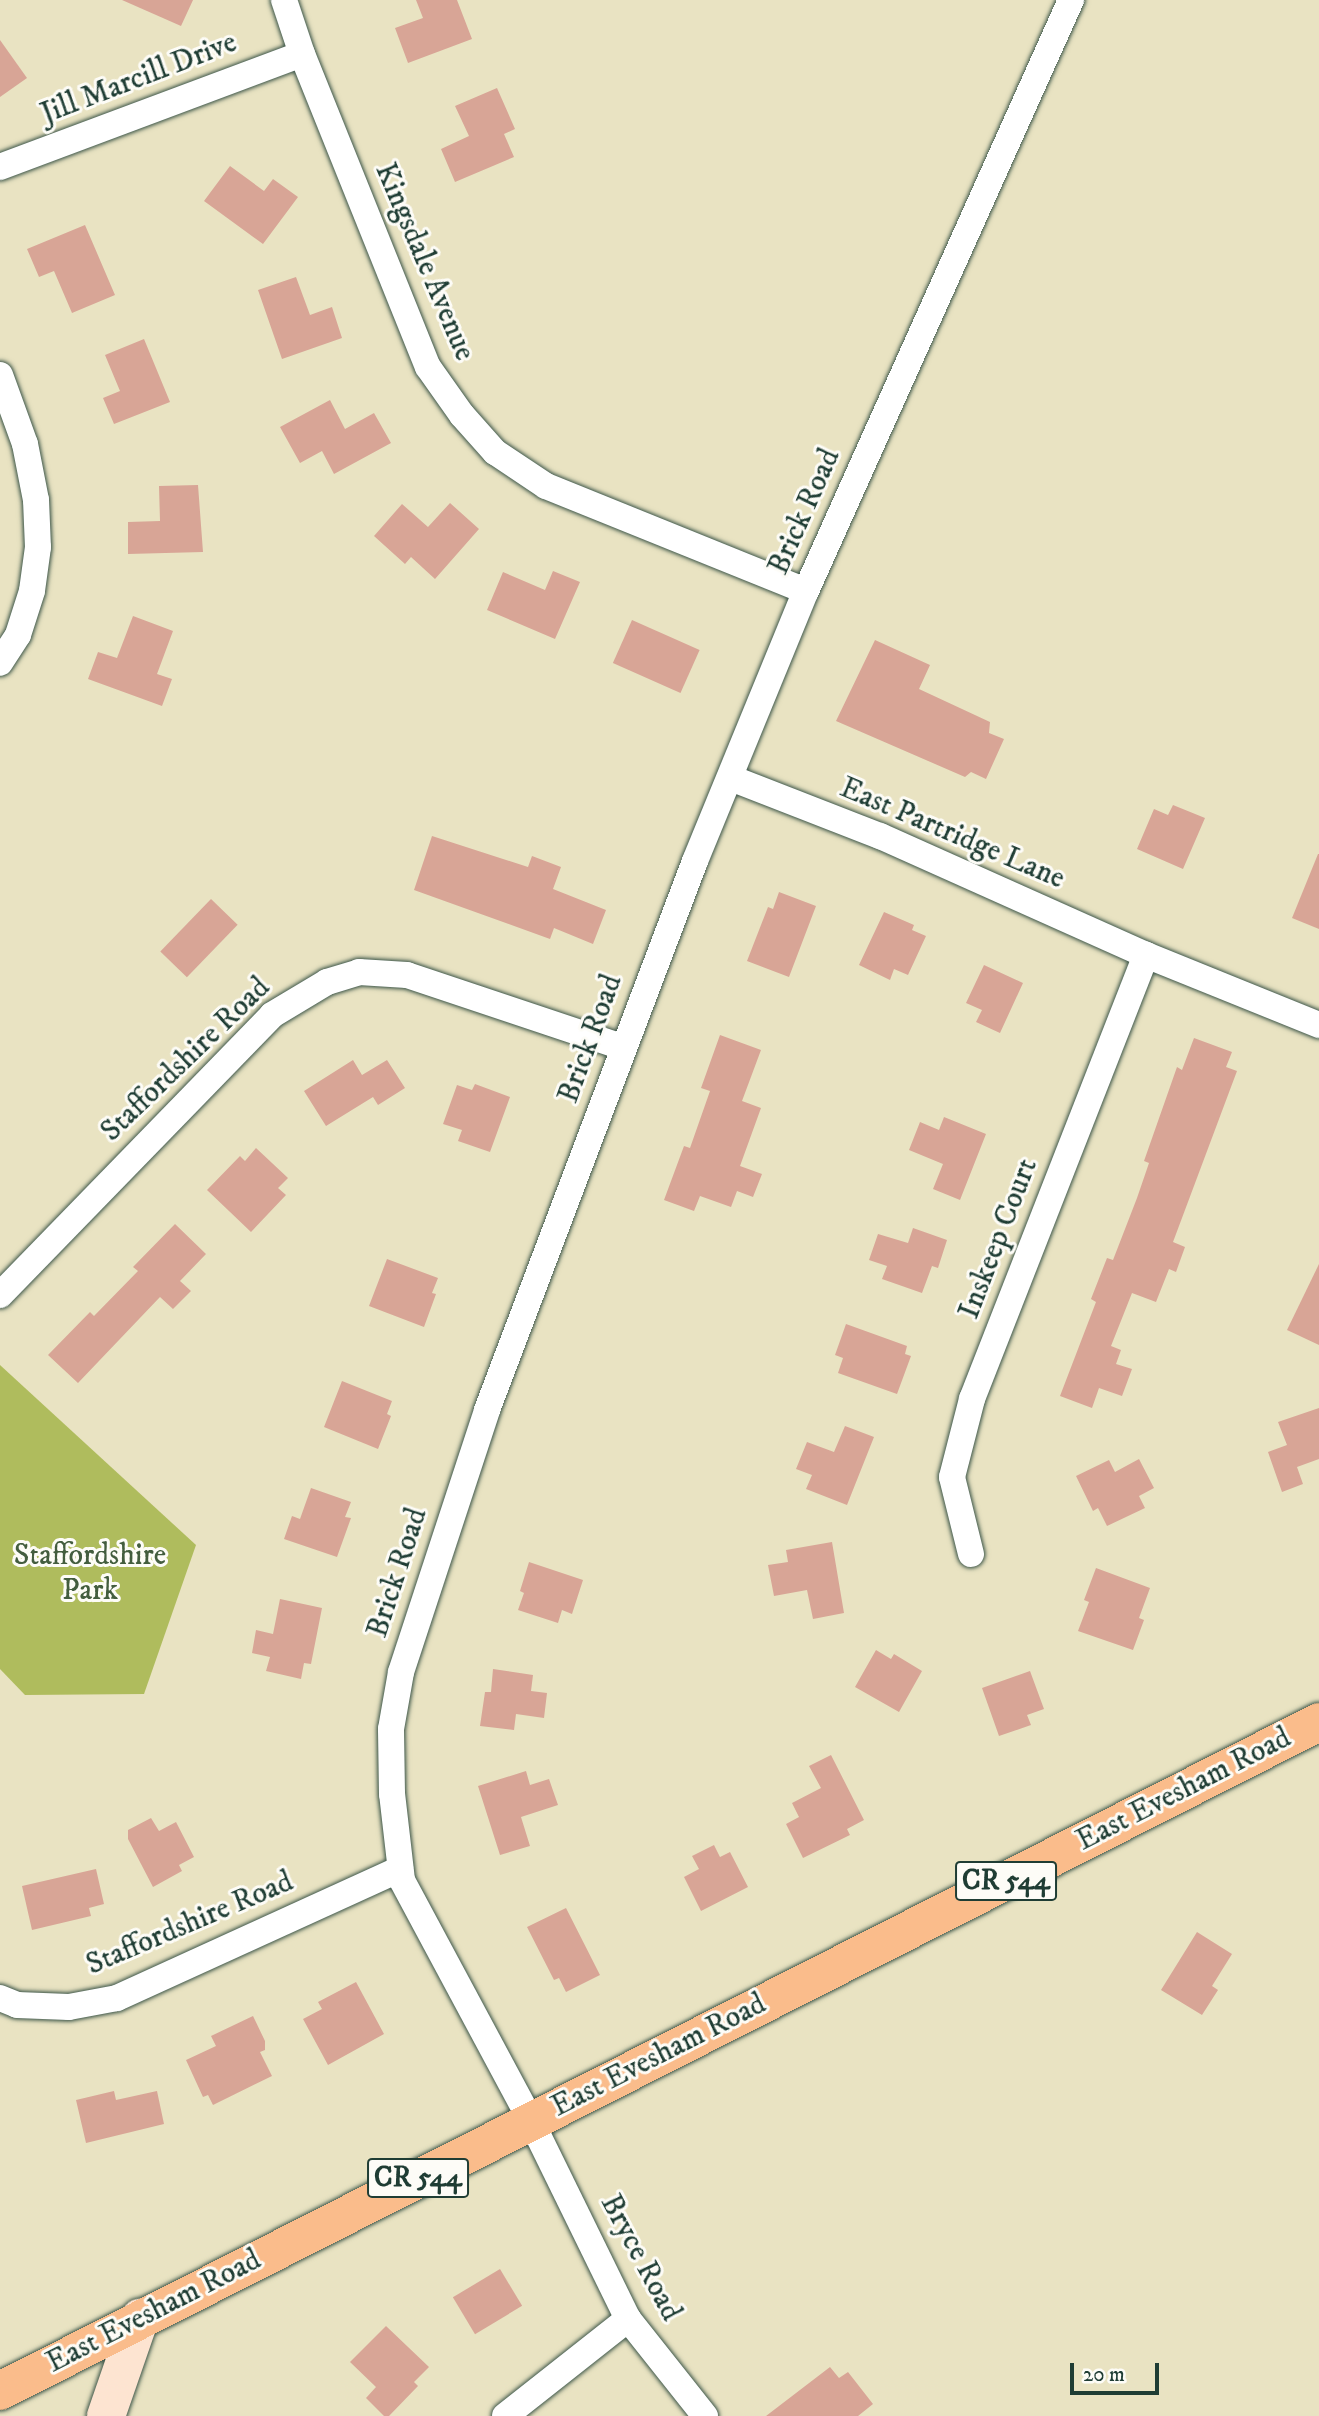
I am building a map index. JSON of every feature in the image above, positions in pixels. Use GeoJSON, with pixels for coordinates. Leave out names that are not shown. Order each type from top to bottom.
{"type":"FeatureCollection","features":[{"type":"Feature","properties":{"kind":"main road","name":"East Evesham Road"},"geometry":{"type":"LineString","coordinates":[[0,2391],[1319,1722]]}},
{"type":"Feature","properties":{"kind":"main road"},"geometry":{"type":"LineString","coordinates":[[106,2416],[140,2318]]}},
{"type":"Feature","properties":{"kind":"street","name":"Kingsdale Avenue"},"geometry":{"type":"LineString","coordinates":[[284,0],[302,54],[428,368],[461,415],[495,452],[546,486],[806,591]]}},
{"type":"Feature","properties":{"kind":"street","name":"Brick Road"},"geometry":{"type":"LineString","coordinates":[[531,2121],[402,1880],[392,1794],[391,1729],[401,1672],[487,1410],[622,1047],[806,591],[1071,0]]}},
{"type":"Feature","properties":{"kind":"street","name":"Jill Marcill Drive"},"geometry":{"type":"LineString","coordinates":[[0,167],[302,54]]}},
{"type":"Feature","properties":{"kind":"street"},"geometry":{"type":"LineString","coordinates":[[0,375],[25,444],[36,500],[38,547],[29,602],[18,635],[0,663]]}},
{"type":"Feature","properties":{"kind":"street","name":"East Partridge Lane"},"geometry":{"type":"LineString","coordinates":[[731,778],[880,836],[1146,955],[1319,1025]]}},
{"type":"Feature","properties":{"kind":"street","name":"Inskeep Court"},"geometry":{"type":"LineString","coordinates":[[971,1555],[952,1477],[972,1399],[1146,955]]}},
{"type":"Feature","properties":{"kind":"street","name":"Staffordshire Road"},"geometry":{"type":"LineString","coordinates":[[0,1296],[272,1015],[327,982],[359,972],[407,975],[622,1047]]}},
{"type":"Feature","properties":{"kind":"street","name":"Staffordshire Road"},"geometry":{"type":"LineString","coordinates":[[0,1998],[17,2005],[69,2007],[117,1998],[400,1870]]}},
{"type":"Feature","properties":{"kind":"street","name":"Bryce Road"},"geometry":{"type":"LineString","coordinates":[[531,2121],[628,2319],[705,2416]]}},
{"type":"Feature","properties":{"kind":"street"},"geometry":{"type":"LineString","coordinates":[[505,2416],[628,2319]]}},
{"type":"Feature","properties":{"kind":"green space","name":"Staffordshire Park"},"geometry":{"type":"Polygon","coordinates":[[[0,1365],[196,1545],[144,1694],[25,1695],[0,1669],[0,1365]]]}},
{"type":"Feature","properties":{"kind":"building"},"geometry":{"type":"Polygon","coordinates":[[[122,0],[193,0],[181,26],[122,0]]]}},
{"type":"Feature","properties":{"kind":"building"},"geometry":{"type":"Polygon","coordinates":[[[416,0],[457,0],[472,39],[408,63],[395,28],[423,18],[416,0]]]}},
{"type":"Feature","properties":{"kind":"building"},"geometry":{"type":"Polygon","coordinates":[[[0,40],[27,78],[0,97],[0,40]]]}},
{"type":"Feature","properties":{"kind":"building"},"geometry":{"type":"Polygon","coordinates":[[[497,88],[515,129],[504,134],[514,157],[455,182],[441,149],[469,136],[455,106],[497,88]]]}},
{"type":"Feature","properties":{"kind":"building"},"geometry":{"type":"Polygon","coordinates":[[[230,166],[264,191],[273,179],[298,197],[263,244],[204,201],[230,166]]]}},
{"type":"Feature","properties":{"kind":"building"},"geometry":{"type":"Polygon","coordinates":[[[85,225],[115,295],[72,313],[54,271],[39,277],[27,249],[85,225]]]}},
{"type":"Feature","properties":{"kind":"building"},"geometry":{"type":"Polygon","coordinates":[[[296,277],[310,315],[332,307],[342,338],[282,359],[258,290],[296,277]]]}},
{"type":"Feature","properties":{"kind":"building"},"geometry":{"type":"Polygon","coordinates":[[[144,339],[170,402],[114,424],[103,398],[120,391],[105,355],[144,339]]]}},
{"type":"Feature","properties":{"kind":"building"},"geometry":{"type":"Polygon","coordinates":[[[330,400],[345,429],[374,413],[391,443],[334,474],[322,451],[300,463],[280,427],[330,400]]]}},
{"type":"Feature","properties":{"kind":"building"},"geometry":{"type":"Polygon","coordinates":[[[198,485],[203,552],[128,554],[128,522],[160,521],[159,486],[198,485]]]}},
{"type":"Feature","properties":{"kind":"building"},"geometry":{"type":"Polygon","coordinates":[[[450,503],[479,529],[435,579],[411,557],[405,564],[374,536],[402,504],[428,527],[450,503]]]}},
{"type":"Feature","properties":{"kind":"building"},"geometry":{"type":"Polygon","coordinates":[[[553,571],[580,582],[555,639],[487,610],[503,572],[545,590],[553,571]]]}},
{"type":"Feature","properties":{"kind":"building"},"geometry":{"type":"Polygon","coordinates":[[[133,616],[173,631],[157,674],[172,679],[162,706],[88,679],[98,652],[117,658],[133,616]]]}},
{"type":"Feature","properties":{"kind":"building"},"geometry":{"type":"Polygon","coordinates":[[[632,620],[700,650],[680,693],[613,663],[632,620]]]}},
{"type":"Feature","properties":{"kind":"building"},"geometry":{"type":"Polygon","coordinates":[[[875,640],[930,665],[919,689],[990,722],[989,733],[1004,739],[986,779],[971,772],[965,777],[836,721],[875,640]]]}},
{"type":"Feature","properties":{"kind":"building"},"geometry":{"type":"Polygon","coordinates":[[[1173,805],[1205,818],[1183,869],[1137,849],[1154,809],[1168,815],[1173,805]]]}},
{"type":"Feature","properties":{"kind":"building"},"geometry":{"type":"Polygon","coordinates":[[[432,836],[528,867],[532,856],[561,867],[553,889],[606,910],[593,944],[554,928],[550,939],[414,890],[432,836]]]}},
{"type":"Feature","properties":{"kind":"building"},"geometry":{"type":"Polygon","coordinates":[[[1319,854],[1319,929],[1292,918],[1319,854]]]}},
{"type":"Feature","properties":{"kind":"building"},"geometry":{"type":"Polygon","coordinates":[[[779,892],[816,906],[789,977],[747,961],[768,907],[773,909],[779,892]]]}},
{"type":"Feature","properties":{"kind":"building"},"geometry":{"type":"Polygon","coordinates":[[[211,899],[238,925],[187,977],[160,952],[211,899]]]}},
{"type":"Feature","properties":{"kind":"building"},"geometry":{"type":"Polygon","coordinates":[[[884,912],[914,925],[912,930],[926,936],[908,975],[894,969],[890,980],[859,965],[884,912]]]}},
{"type":"Feature","properties":{"kind":"building"},"geometry":{"type":"Polygon","coordinates":[[[984,965],[1023,983],[1000,1033],[976,1022],[982,1010],[966,1003],[984,965]]]}},
{"type":"Feature","properties":{"kind":"building"},"geometry":{"type":"Polygon","coordinates":[[[720,1035],[761,1050],[742,1101],[761,1108],[740,1166],[762,1174],[753,1197],[737,1191],[731,1207],[700,1196],[694,1211],[664,1200],[684,1146],[690,1148],[710,1091],[701,1088],[720,1035]]]}},
{"type":"Feature","properties":{"kind":"building"},"geometry":{"type":"Polygon","coordinates":[[[1194,1038],[1232,1052],[1226,1067],[1237,1071],[1173,1242],[1185,1247],[1176,1272],[1169,1269],[1156,1302],[1132,1293],[1111,1346],[1121,1350],[1116,1364],[1132,1369],[1122,1396],[1099,1388],[1092,1408],[1060,1396],[1096,1302],[1091,1299],[1107,1258],[1113,1260],[1137,1198],[1149,1163],[1144,1161],[1177,1067],[1182,1070],[1194,1038]]]}},
{"type":"Feature","properties":{"kind":"building"},"geometry":{"type":"Polygon","coordinates":[[[353,1060],[362,1075],[387,1060],[405,1088],[378,1105],[373,1097],[326,1126],[304,1091],[353,1060]]]}},
{"type":"Feature","properties":{"kind":"building"},"geometry":{"type":"Polygon","coordinates":[[[475,1084],[510,1097],[490,1152],[458,1141],[462,1130],[443,1124],[457,1085],[472,1090],[475,1084]]]}},
{"type":"Feature","properties":{"kind":"building"},"geometry":{"type":"Polygon","coordinates":[[[944,1117],[986,1134],[960,1200],[933,1189],[943,1164],[909,1150],[920,1122],[939,1130],[944,1117]]]}},
{"type":"Feature","properties":{"kind":"building"},"geometry":{"type":"Polygon","coordinates":[[[256,1148],[288,1178],[278,1188],[286,1195],[251,1232],[207,1190],[240,1156],[245,1161],[256,1148]]]}},
{"type":"Feature","properties":{"kind":"building"},"geometry":{"type":"Polygon","coordinates":[[[175,1224],[206,1254],[180,1281],[191,1291],[173,1309],[160,1297],[78,1383],[48,1355],[90,1312],[94,1316],[138,1271],[133,1267],[175,1224]]]}},
{"type":"Feature","properties":{"kind":"building"},"geometry":{"type":"Polygon","coordinates":[[[913,1228],[947,1240],[938,1268],[932,1266],[922,1293],[882,1279],[887,1266],[869,1260],[878,1234],[908,1243],[913,1228]]]}},
{"type":"Feature","properties":{"kind":"building"},"geometry":{"type":"Polygon","coordinates":[[[387,1259],[438,1278],[432,1293],[436,1294],[424,1327],[369,1306],[387,1259]]]}},
{"type":"Feature","properties":{"kind":"building"},"geometry":{"type":"Polygon","coordinates":[[[1319,1264],[1319,1345],[1287,1330],[1319,1264]]]}},
{"type":"Feature","properties":{"kind":"building"},"geometry":{"type":"Polygon","coordinates":[[[846,1324],[907,1346],[905,1354],[911,1356],[897,1394],[838,1373],[843,1358],[835,1355],[846,1324]]]}},
{"type":"Feature","properties":{"kind":"building"},"geometry":{"type":"Polygon","coordinates":[[[342,1381],[392,1401],[387,1414],[391,1416],[378,1449],[324,1427],[342,1381]]]}},
{"type":"Feature","properties":{"kind":"building"},"geometry":{"type":"Polygon","coordinates":[[[1319,1408],[1319,1459],[1297,1467],[1303,1484],[1282,1492],[1268,1452],[1287,1445],[1278,1422],[1319,1408]]]}},
{"type":"Feature","properties":{"kind":"building"},"geometry":{"type":"Polygon","coordinates":[[[845,1426],[874,1437],[847,1505],[806,1489],[812,1475],[796,1469],[807,1442],[834,1452],[845,1426]]]}},
{"type":"Feature","properties":{"kind":"building"},"geometry":{"type":"Polygon","coordinates":[[[1139,1459],[1154,1488],[1139,1496],[1145,1508],[1107,1526],[1098,1508],[1093,1511],[1076,1476],[1109,1460],[1115,1472],[1139,1459]]]}},
{"type":"Feature","properties":{"kind":"building"},"geometry":{"type":"Polygon","coordinates":[[[311,1488],[351,1502],[345,1517],[351,1518],[337,1557],[284,1539],[292,1516],[300,1519],[311,1488]]]}},
{"type":"Feature","properties":{"kind":"building"},"geometry":{"type":"Polygon","coordinates":[[[832,1542],[844,1613],[813,1619],[807,1590],[774,1596],[768,1565],[788,1562],[786,1550],[832,1542]]]}},
{"type":"Feature","properties":{"kind":"building"},"geometry":{"type":"Polygon","coordinates":[[[529,1562],[583,1580],[572,1614],[562,1610],[558,1623],[518,1610],[524,1593],[520,1591],[529,1562]]]}},
{"type":"Feature","properties":{"kind":"building"},"geometry":{"type":"Polygon","coordinates":[[[1096,1568],[1150,1588],[1139,1618],[1144,1620],[1133,1650],[1078,1631],[1089,1602],[1084,1600],[1096,1568]]]}},
{"type":"Feature","properties":{"kind":"building"},"geometry":{"type":"Polygon","coordinates":[[[280,1599],[322,1608],[311,1664],[304,1663],[301,1679],[266,1671],[270,1657],[252,1653],[256,1630],[273,1634],[280,1599]]]}},
{"type":"Feature","properties":{"kind":"building"},"geometry":{"type":"Polygon","coordinates":[[[876,1650],[891,1659],[894,1654],[922,1671],[899,1712],[855,1687],[876,1650]]]}},
{"type":"Feature","properties":{"kind":"building"},"geometry":{"type":"Polygon","coordinates":[[[493,1669],[533,1675],[531,1691],[547,1693],[544,1718],[516,1714],[514,1730],[480,1726],[485,1692],[491,1692],[493,1669]]]}},
{"type":"Feature","properties":{"kind":"building"},"geometry":{"type":"Polygon","coordinates":[[[1030,1671],[1044,1709],[1027,1715],[1031,1725],[999,1736],[982,1688],[1030,1671]]]}},
{"type":"Feature","properties":{"kind":"building"},"geometry":{"type":"Polygon","coordinates":[[[831,1755],[864,1820],[847,1829],[850,1835],[803,1858],[786,1824],[799,1817],[792,1803],[821,1788],[809,1766],[831,1755]]]}},
{"type":"Feature","properties":{"kind":"building"},"geometry":{"type":"Polygon","coordinates":[[[526,1771],[530,1785],[549,1779],[558,1805],[521,1817],[530,1846],[500,1855],[478,1786],[526,1771]]]}},
{"type":"Feature","properties":{"kind":"building"},"geometry":{"type":"Polygon","coordinates":[[[151,1818],[159,1831],[176,1822],[194,1857],[179,1865],[182,1871],[153,1887],[128,1839],[128,1830],[151,1818]]]}},
{"type":"Feature","properties":{"kind":"building"},"geometry":{"type":"Polygon","coordinates":[[[714,1845],[720,1857],[730,1852],[748,1887],[701,1911],[684,1877],[699,1869],[692,1856],[714,1845]]]}},
{"type":"Feature","properties":{"kind":"building"},"geometry":{"type":"Polygon","coordinates":[[[96,1869],[104,1904],[89,1908],[91,1916],[32,1930],[22,1886],[96,1869]]]}},
{"type":"Feature","properties":{"kind":"building"},"geometry":{"type":"Polygon","coordinates":[[[566,1908],[600,1975],[566,1992],[559,1978],[554,1980],[527,1927],[566,1908]]]}},
{"type":"Feature","properties":{"kind":"building"},"geometry":{"type":"Polygon","coordinates":[[[1197,1932],[1232,1954],[1212,1986],[1218,1990],[1202,2015],[1161,1990],[1197,1932]]]}},
{"type":"Feature","properties":{"kind":"building"},"geometry":{"type":"Polygon","coordinates":[[[356,1982],[384,2034],[328,2065],[303,2019],[322,2009],[318,2002],[356,1982]]]}},
{"type":"Feature","properties":{"kind":"building"},"geometry":{"type":"Polygon","coordinates":[[[253,2016],[265,2041],[265,2050],[260,2052],[272,2076],[213,2105],[208,2095],[203,2097],[186,2060],[216,2046],[211,2036],[253,2016]]]}},
{"type":"Feature","properties":{"kind":"building"},"geometry":{"type":"Polygon","coordinates":[[[114,2091],[116,2100],[157,2091],[164,2124],[86,2143],[76,2100],[114,2091]]]}},
{"type":"Feature","properties":{"kind":"building"},"geometry":{"type":"Polygon","coordinates":[[[500,2269],[522,2306],[475,2334],[453,2297],[500,2269]]]}},
{"type":"Feature","properties":{"kind":"building"},"geometry":{"type":"Polygon","coordinates":[[[386,2326],[429,2367],[414,2382],[418,2386],[389,2416],[384,2416],[366,2398],[376,2387],[350,2362],[386,2326]]]}},
{"type":"Feature","properties":{"kind":"building"},"geometry":{"type":"Polygon","coordinates":[[[830,2367],[839,2378],[848,2372],[873,2404],[858,2416],[766,2416],[830,2367]]]}}]}
